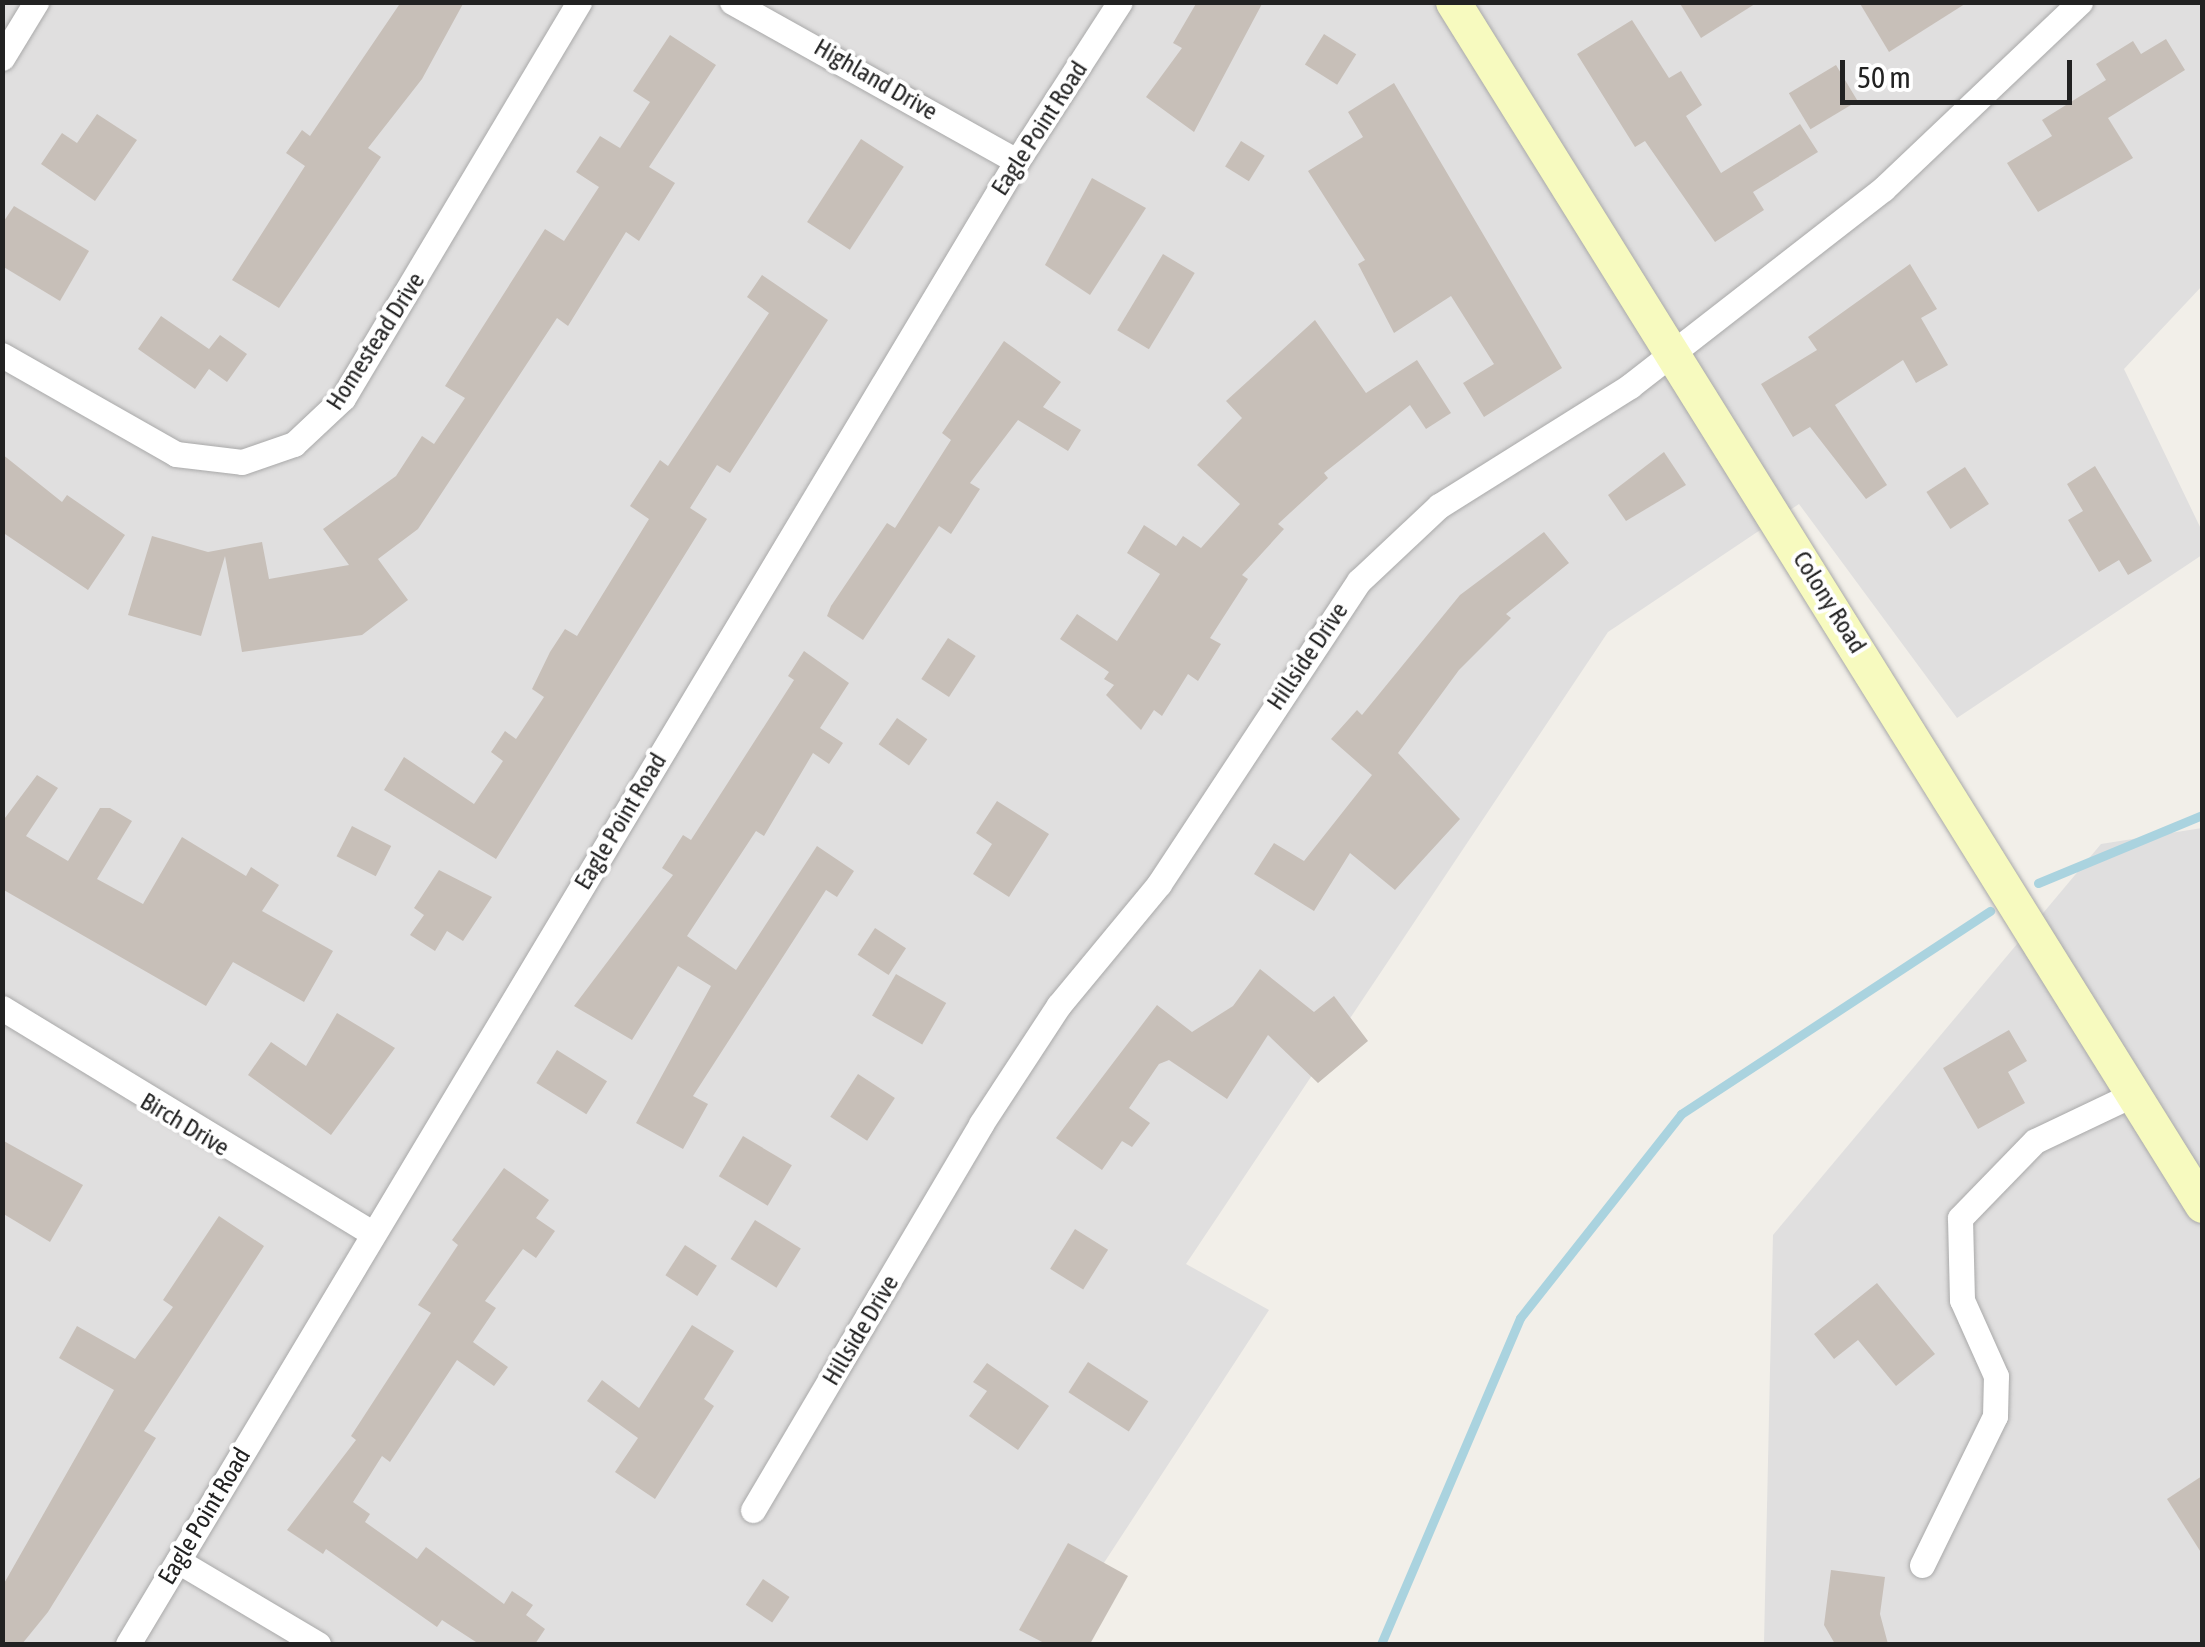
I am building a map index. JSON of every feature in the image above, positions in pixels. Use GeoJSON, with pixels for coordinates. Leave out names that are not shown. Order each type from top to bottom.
{"type":"FeatureCollection","features":[{"type":"Feature","properties":{"kind":"street"},"geometry":{"type":"LineString","coordinates":[[2,58],[36,2]]}},
{"type":"Feature","properties":{"kind":"street","name":"Homestead Drive"},"geometry":{"type":"LineString","coordinates":[[2,355],[176,454],[242,462],[294,444],[343,398],[578,2]]}},
{"type":"Feature","properties":{"kind":"street","name":"Highland Drive"},"geometry":{"type":"LineString","coordinates":[[732,2],[1017,161]]}},
{"type":"Feature","properties":{"kind":"street","name":"Eagle Point Road"},"geometry":{"type":"LineString","coordinates":[[128,1644],[1017,161],[1120,2]]}},
{"type":"Feature","properties":{"kind":"street","name":"Colony Road"},"geometry":{"type":"LineString","coordinates":[[1454,2],[2202,1205]]}},
{"type":"Feature","properties":{"kind":"street","name":"Hillside Drive"},"geometry":{"type":"LineString","coordinates":[[753,1510],[991,1109],[1060,1005],[1159,884],[1359,581],[1439,506],[1674,354],[1973,112],[2080,2]]}},
{"type":"Feature","properties":{"kind":"street","name":"Birch Drive"},"geometry":{"type":"LineString","coordinates":[[2,1008],[372,1233]]}},
{"type":"Feature","properties":{"kind":"street"},"geometry":{"type":"LineString","coordinates":[[1922,1565],[1996,1416],[1996,1376],[1962,1300],[1960,1218],[2036,1141],[2134,1094]]}},
{"type":"Feature","properties":{"kind":"street"},"geometry":{"type":"LineString","coordinates":[[178,1561],[318,1644]]}},
{"type":"Feature","properties":{"kind":"shaded area"},"geometry":{"type":"Polygon","coordinates":[[[3,3],[2202,3],[2202,286],[2124,369],[2202,531],[2202,555],[1957,718],[1799,504],[1608,632],[1186,1264],[1269,1310],[1051,1644],[3,1644],[3,3]]]}},
{"type":"Feature","properties":{"kind":"shaded area"},"geometry":{"type":"Polygon","coordinates":[[[2202,828],[2202,1644],[1764,1644],[1773,1235],[2101,844],[2202,828]]]}},
{"type":"Feature","properties":{"kind":"building"},"geometry":{"type":"Polygon","coordinates":[[[401,2],[464,2],[422,79],[368,148],[381,157],[279,308],[232,280],[305,166],[286,153],[302,130],[310,136],[401,2]]]}},
{"type":"Feature","properties":{"kind":"building"},"geometry":{"type":"Polygon","coordinates":[[[1197,2],[1263,2],[1194,132],[1146,97],[1182,48],[1173,43],[1197,2]]]}},
{"type":"Feature","properties":{"kind":"building"},"geometry":{"type":"Polygon","coordinates":[[[1679,2],[1758,2],[1701,38],[1679,2]]]}},
{"type":"Feature","properties":{"kind":"building"},"geometry":{"type":"Polygon","coordinates":[[[1859,2],[1968,2],[1889,52],[1859,2]]]}},
{"type":"Feature","properties":{"kind":"building"},"geometry":{"type":"Polygon","coordinates":[[[1632,20],[1669,78],[1681,71],[1702,105],[1686,116],[1721,173],[1800,124],[1818,152],[1753,192],[1764,210],[1715,242],[1645,141],[1635,147],[1577,54],[1632,20]]]}},
{"type":"Feature","properties":{"kind":"building"},"geometry":{"type":"Polygon","coordinates":[[[1324,34],[1356,54],[1337,85],[1305,65],[1324,34]]]}},
{"type":"Feature","properties":{"kind":"building"},"geometry":{"type":"Polygon","coordinates":[[[670,35],[716,65],[649,167],[675,183],[639,241],[626,232],[568,326],[557,318],[418,529],[378,559],[408,600],[362,635],[242,652],[225,556],[201,636],[128,615],[152,536],[208,552],[262,542],[269,579],[349,565],[323,529],[396,476],[422,436],[434,444],[465,398],[445,386],[545,229],[564,241],[599,187],[576,172],[600,136],[620,148],[650,102],[633,91],[670,35]]]}},
{"type":"Feature","properties":{"kind":"building"},"geometry":{"type":"Polygon","coordinates":[[[2166,39],[2185,70],[2108,118],[2133,158],[2038,212],[2007,163],[2052,136],[2042,120],[2106,80],[2096,64],[2133,41],[2141,54],[2166,39]]]}},
{"type":"Feature","properties":{"kind":"building"},"geometry":{"type":"Polygon","coordinates":[[[1836,65],[1858,101],[1810,129],[1789,93],[1836,65]]]}},
{"type":"Feature","properties":{"kind":"building"},"geometry":{"type":"Polygon","coordinates":[[[1394,83],[1562,368],[1484,417],[1463,383],[1494,364],[1451,296],[1394,333],[1358,264],[1365,260],[1308,171],[1363,137],[1348,112],[1394,83]]]}},
{"type":"Feature","properties":{"kind":"building"},"geometry":{"type":"Polygon","coordinates":[[[97,114],[137,140],[95,201],[41,164],[62,133],[77,143],[97,114]]]}},
{"type":"Feature","properties":{"kind":"building"},"geometry":{"type":"Polygon","coordinates":[[[861,139],[904,167],[850,250],[807,222],[861,139]]]}},
{"type":"Feature","properties":{"kind":"building"},"geometry":{"type":"Polygon","coordinates":[[[1241,141],[1265,156],[1249,181],[1225,166],[1241,141]]]}},
{"type":"Feature","properties":{"kind":"building"},"geometry":{"type":"Polygon","coordinates":[[[1092,178],[1146,208],[1090,295],[1045,265],[1092,178]]]}},
{"type":"Feature","properties":{"kind":"building"},"geometry":{"type":"Polygon","coordinates":[[[14,206],[89,251],[60,301],[2,266],[2,224],[14,206]]]}},
{"type":"Feature","properties":{"kind":"building"},"geometry":{"type":"Polygon","coordinates":[[[1163,254],[1195,273],[1149,349],[1117,330],[1163,254]]]}},
{"type":"Feature","properties":{"kind":"building"},"geometry":{"type":"Polygon","coordinates":[[[1910,264],[1937,309],[1921,318],[1948,365],[1916,383],[1903,360],[1835,405],[1887,485],[1866,499],[1810,427],[1793,437],[1761,384],[1817,350],[1808,337],[1910,264]]]}},
{"type":"Feature","properties":{"kind":"building"},"geometry":{"type":"Polygon","coordinates":[[[762,275],[828,320],[730,473],[717,465],[690,508],[707,519],[496,859],[384,790],[404,757],[474,804],[503,761],[491,752],[505,731],[516,739],[544,697],[532,689],[550,652],[565,629],[577,636],[649,519],[630,506],[660,460],[668,466],[769,313],[747,297],[762,275]]]}},
{"type":"Feature","properties":{"kind":"building"},"geometry":{"type":"Polygon","coordinates":[[[161,316],[209,349],[220,335],[247,354],[227,382],[209,369],[195,389],[138,349],[161,316]]]}},
{"type":"Feature","properties":{"kind":"building"},"geometry":{"type":"Polygon","coordinates":[[[1315,320],[1366,393],[1417,360],[1451,413],[1426,429],[1410,405],[1324,473],[1328,478],[1278,524],[1284,529],[1242,575],[1248,579],[1210,638],[1221,644],[1198,681],[1188,674],[1162,716],[1154,710],[1141,730],[1106,695],[1114,685],[1104,679],[1109,672],[1060,639],[1077,614],[1117,641],[1160,574],[1127,553],[1144,525],[1176,546],[1183,536],[1201,548],[1240,504],[1197,465],[1242,418],[1226,401],[1315,320]]]}},
{"type":"Feature","properties":{"kind":"building"},"geometry":{"type":"Polygon","coordinates":[[[1004,341],[1061,382],[1043,407],[1081,430],[1068,451],[1018,420],[970,483],[980,489],[951,534],[939,526],[863,640],[827,616],[831,606],[887,523],[895,528],[951,440],[942,433],[1004,341]]]}},
{"type":"Feature","properties":{"kind":"building"},"geometry":{"type":"Polygon","coordinates":[[[1664,452],[1686,485],[1626,521],[1608,495],[1664,452]]]}},
{"type":"Feature","properties":{"kind":"building"},"geometry":{"type":"Polygon","coordinates":[[[2,454],[62,502],[67,495],[125,535],[88,590],[2,532],[2,454]]]}},
{"type":"Feature","properties":{"kind":"building"},"geometry":{"type":"Polygon","coordinates":[[[2095,466],[2152,561],[2128,575],[2119,560],[2099,572],[2068,520],[2083,511],[2067,484],[2095,466]]]}},
{"type":"Feature","properties":{"kind":"building"},"geometry":{"type":"Polygon","coordinates":[[[1965,467],[1989,504],[1950,529],[1926,492],[1965,467]]]}},
{"type":"Feature","properties":{"kind":"building"},"geometry":{"type":"Polygon","coordinates":[[[1544,532],[1569,563],[1506,614],[1511,618],[1459,670],[1398,753],[1460,819],[1395,890],[1350,853],[1314,911],[1254,874],[1274,843],[1304,861],[1372,775],[1331,739],[1357,710],[1362,715],[1460,595],[1544,532]]]}},
{"type":"Feature","properties":{"kind":"building"},"geometry":{"type":"Polygon","coordinates":[[[948,638],[976,656],[949,697],[921,679],[948,638]]]}},
{"type":"Feature","properties":{"kind":"building"},"geometry":{"type":"Polygon","coordinates":[[[804,651],[849,683],[820,728],[843,743],[829,764],[813,753],[764,836],[756,831],[687,936],[736,970],[817,846],[854,871],[837,897],[826,890],[693,1096],[708,1104],[683,1149],[636,1123],[711,986],[678,966],[632,1040],[574,1006],[673,875],[662,868],[683,835],[691,840],[794,680],[788,676],[804,651]]]}},
{"type":"Feature","properties":{"kind":"building"},"geometry":{"type":"Polygon","coordinates":[[[897,718],[927,739],[909,765],[879,744],[897,718]]]}},
{"type":"Feature","properties":{"kind":"building"},"geometry":{"type":"Polygon","coordinates":[[[37,775],[58,788],[26,836],[68,861],[100,808],[110,808],[132,821],[97,879],[143,904],[182,837],[246,876],[251,867],[279,885],[262,911],[333,951],[304,1002],[233,962],[206,1006],[2,889],[2,822],[37,775]]]}},
{"type":"Feature","properties":{"kind":"building"},"geometry":{"type":"Polygon","coordinates":[[[997,801],[1049,834],[1009,897],[973,874],[992,844],[976,833],[997,801]]]}},
{"type":"Feature","properties":{"kind":"building"},"geometry":{"type":"Polygon","coordinates":[[[352,826],[391,846],[376,876],[337,856],[352,826]]]}},
{"type":"Feature","properties":{"kind":"building"},"geometry":{"type":"Polygon","coordinates":[[[439,870],[492,897],[463,941],[447,931],[435,951],[410,935],[424,915],[414,908],[439,870]]]}},
{"type":"Feature","properties":{"kind":"building"},"geometry":{"type":"Polygon","coordinates":[[[875,928],[906,948],[889,975],[858,955],[875,928]]]}},
{"type":"Feature","properties":{"kind":"building"},"geometry":{"type":"Polygon","coordinates":[[[1260,969],[1314,1012],[1334,996],[1368,1041],[1318,1083],[1268,1035],[1227,1099],[1169,1060],[1159,1064],[1129,1108],[1150,1123],[1132,1147],[1122,1141],[1102,1170],[1056,1138],[1157,1005],[1192,1032],[1233,1006],[1260,969]]]}},
{"type":"Feature","properties":{"kind":"building"},"geometry":{"type":"Polygon","coordinates":[[[896,974],[946,1003],[922,1045],[872,1016],[896,974]]]}},
{"type":"Feature","properties":{"kind":"building"},"geometry":{"type":"Polygon","coordinates":[[[337,1013],[395,1048],[331,1135],[248,1075],[271,1042],[306,1066],[337,1013]]]}},
{"type":"Feature","properties":{"kind":"building"},"geometry":{"type":"Polygon","coordinates":[[[2009,1030],[2027,1061],[2008,1072],[2025,1103],[1978,1129],[1943,1068],[2009,1030]]]}},
{"type":"Feature","properties":{"kind":"building"},"geometry":{"type":"Polygon","coordinates":[[[557,1050],[607,1081],[586,1114],[536,1083],[557,1050]]]}},
{"type":"Feature","properties":{"kind":"building"},"geometry":{"type":"Polygon","coordinates":[[[858,1074],[895,1098],[867,1141],[830,1117],[858,1074]]]}},
{"type":"Feature","properties":{"kind":"building"},"geometry":{"type":"Polygon","coordinates":[[[743,1136],[792,1165],[768,1206],[719,1176],[743,1136]]]}},
{"type":"Feature","properties":{"kind":"building"},"geometry":{"type":"Polygon","coordinates":[[[2,1140],[83,1185],[50,1242],[2,1213],[2,1140]]]}},
{"type":"Feature","properties":{"kind":"building"},"geometry":{"type":"Polygon","coordinates":[[[504,1168],[549,1200],[536,1218],[555,1231],[536,1258],[523,1249],[485,1301],[496,1308],[473,1342],[508,1367],[494,1386],[457,1360],[390,1462],[382,1456],[353,1502],[370,1514],[365,1522],[417,1559],[426,1547],[504,1604],[512,1591],[533,1605],[526,1615],[545,1629],[535,1644],[479,1644],[442,1620],[437,1627],[326,1549],[323,1554],[287,1530],[356,1440],[351,1436],[431,1313],[418,1305],[458,1245],[452,1240],[504,1168]]]}},
{"type":"Feature","properties":{"kind":"building"},"geometry":{"type":"Polygon","coordinates":[[[219,1216],[264,1246],[144,1431],[156,1438],[48,1612],[22,1644],[2,1644],[2,1587],[114,1390],[59,1358],[77,1326],[135,1359],[173,1307],[163,1300],[219,1216]]]}},
{"type":"Feature","properties":{"kind":"building"},"geometry":{"type":"Polygon","coordinates":[[[755,1220],[801,1249],[776,1288],[731,1259],[755,1220]]]}},
{"type":"Feature","properties":{"kind":"building"},"geometry":{"type":"Polygon","coordinates":[[[1075,1229],[1108,1250],[1083,1290],[1050,1269],[1075,1229]]]}},
{"type":"Feature","properties":{"kind":"building"},"geometry":{"type":"Polygon","coordinates":[[[685,1245],[717,1266],[697,1296],[665,1275],[685,1245]]]}},
{"type":"Feature","properties":{"kind":"building"},"geometry":{"type":"Polygon","coordinates":[[[1877,1283],[1935,1354],[1896,1386],[1858,1340],[1834,1359],[1814,1334],[1877,1283]]]}},
{"type":"Feature","properties":{"kind":"building"},"geometry":{"type":"Polygon","coordinates":[[[692,1325],[734,1351],[704,1399],[714,1406],[655,1499],[615,1472],[638,1438],[587,1401],[602,1380],[639,1408],[692,1325]]]}},
{"type":"Feature","properties":{"kind":"building"},"geometry":{"type":"Polygon","coordinates":[[[1088,1362],[1148,1401],[1129,1431],[1068,1392],[1088,1362]]]}},
{"type":"Feature","properties":{"kind":"building"},"geometry":{"type":"Polygon","coordinates":[[[987,1363],[1049,1406],[1018,1450],[969,1416],[987,1391],[973,1382],[987,1363]]]}},
{"type":"Feature","properties":{"kind":"building"},"geometry":{"type":"Polygon","coordinates":[[[2202,1476],[2202,1554],[2167,1499],[2202,1476]]]}},
{"type":"Feature","properties":{"kind":"building"},"geometry":{"type":"Polygon","coordinates":[[[1068,1543],[1128,1576],[1090,1644],[1046,1644],[1019,1630],[1068,1543]]]}},
{"type":"Feature","properties":{"kind":"building"},"geometry":{"type":"Polygon","coordinates":[[[1831,1570],[1885,1577],[1880,1614],[1888,1644],[1835,1644],[1824,1625],[1831,1570]]]}},
{"type":"Feature","properties":{"kind":"building"},"geometry":{"type":"Polygon","coordinates":[[[763,1579],[790,1597],[772,1623],[746,1605],[763,1579]]]}},
{"type":"Feature","properties":{"kind":"waterway"},"geometry":{"type":"LineString","coordinates":[[2038,883],[2202,815]]}},
{"type":"Feature","properties":{"kind":"waterway"},"geometry":{"type":"LineString","coordinates":[[1381,1644],[1520,1318],[1681,1114],[1990,911]]}}]}
